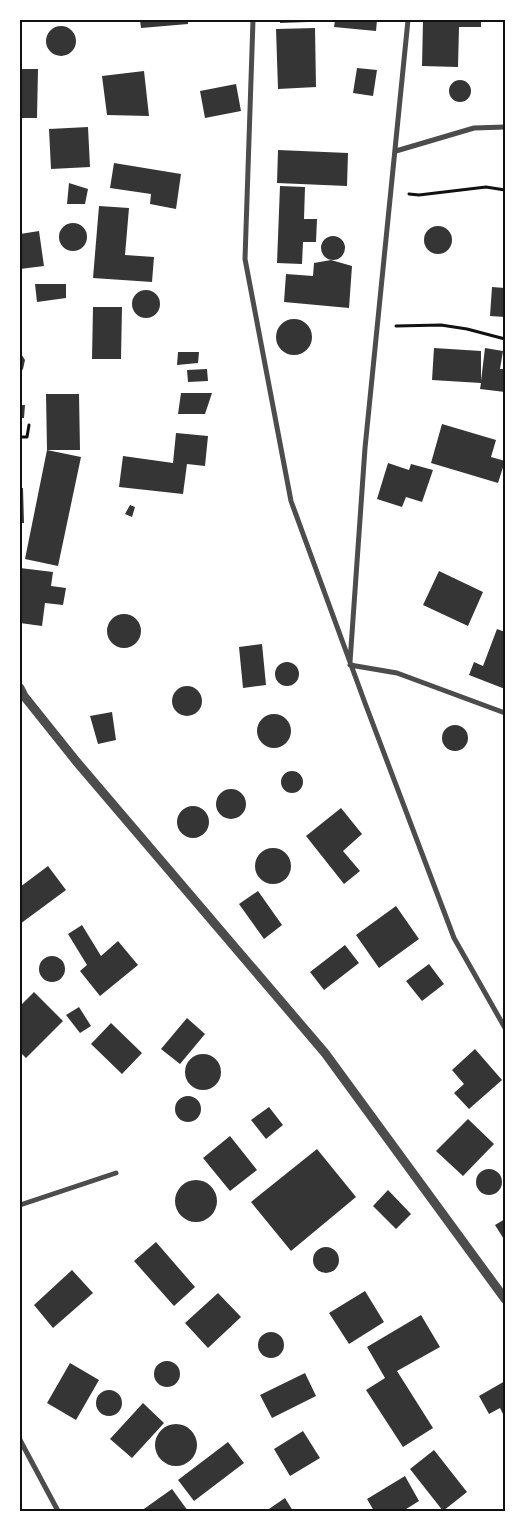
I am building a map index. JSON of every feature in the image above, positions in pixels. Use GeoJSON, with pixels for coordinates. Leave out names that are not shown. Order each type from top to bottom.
{"type":"FeatureCollection","features":[{"type":"Feature","properties":{"kind":"street"},"geometry":{"type":"LineString","coordinates":[[253,20],[245,259],[290,501],[454,938],[505,1028]]}},
{"type":"Feature","properties":{"kind":"street"},"geometry":{"type":"LineString","coordinates":[[350,665],[365,448],[408,20]]}},
{"type":"Feature","properties":{"kind":"street"},"geometry":{"type":"LineString","coordinates":[[396,151],[474,128],[505,127]]}},
{"type":"Feature","properties":{"kind":"street"},"geometry":{"type":"LineString","coordinates":[[350,665],[397,673],[505,713]]}},
{"type":"Feature","properties":{"kind":"street"},"geometry":{"type":"LineString","coordinates":[[20,688],[24,696],[70,754],[325,1053],[505,1299]]}},
{"type":"Feature","properties":{"kind":"street"},"geometry":{"type":"LineString","coordinates":[[20,1205],[116,1173]]}},
{"type":"Feature","properties":{"kind":"street"},"geometry":{"type":"LineString","coordinates":[[20,1440],[58,1511]]}},
{"type":"Feature","properties":{"kind":"path"},"geometry":{"type":"LineString","coordinates":[[391,192],[419,194],[486,186],[505,190]]}},
{"type":"Feature","properties":{"kind":"path"},"geometry":{"type":"LineString","coordinates":[[378,326],[441,325],[467,329],[505,339]]}},
{"type":"Feature","properties":{"kind":"path"},"geometry":{"type":"LineString","coordinates":[[20,437],[27,437],[28,425]]}},
{"type":"Feature","properties":{"kind":"building"},"geometry":{"type":"Polygon","coordinates":[[[140,20],[188,20],[188,24],[141,28],[140,20]]]}},
{"type":"Feature","properties":{"kind":"building"},"geometry":{"type":"Polygon","coordinates":[[[280,20],[308,20],[308,22],[280,23],[280,20]]]}},
{"type":"Feature","properties":{"kind":"building"},"geometry":{"type":"Polygon","coordinates":[[[335,20],[377,20],[376,31],[334,27],[335,20]]]}},
{"type":"Feature","properties":{"kind":"building"},"geometry":{"type":"Polygon","coordinates":[[[423,20],[481,20],[481,27],[459,27],[458,67],[422,66],[423,20]]]}},
{"type":"Feature","properties":{"kind":"building"},"geometry":{"type":"Polygon","coordinates":[[[61,26],[72,30],[76,41],[72,52],[61,56],[50,52],[46,41],[50,30],[61,26]]]}},
{"type":"Feature","properties":{"kind":"building"},"geometry":{"type":"Polygon","coordinates":[[[315,28],[316,87],[278,89],[276,29],[315,28]]]}},
{"type":"Feature","properties":{"kind":"building"},"geometry":{"type":"Polygon","coordinates":[[[357,68],[377,70],[373,96],[353,93],[357,68]]]}},
{"type":"Feature","properties":{"kind":"building"},"geometry":{"type":"Polygon","coordinates":[[[20,69],[38,69],[37,118],[20,118],[20,69]]]}},
{"type":"Feature","properties":{"kind":"building"},"geometry":{"type":"Polygon","coordinates":[[[144,71],[149,116],[107,115],[102,76],[144,71]]]}},
{"type":"Feature","properties":{"kind":"building"},"geometry":{"type":"Polygon","coordinates":[[[460,80],[468,83],[471,91],[468,99],[460,102],[452,99],[449,91],[452,83],[460,80]]]}},
{"type":"Feature","properties":{"kind":"building"},"geometry":{"type":"Polygon","coordinates":[[[236,84],[241,111],[205,118],[200,91],[236,84]]]}},
{"type":"Feature","properties":{"kind":"building"},"geometry":{"type":"Polygon","coordinates":[[[88,127],[90,167],[51,169],[49,129],[88,127]]]}},
{"type":"Feature","properties":{"kind":"building"},"geometry":{"type":"Polygon","coordinates":[[[278,150],[348,153],[347,186],[277,183],[278,150]]]}},
{"type":"Feature","properties":{"kind":"building"},"geometry":{"type":"Polygon","coordinates":[[[114,163],[181,174],[176,209],[150,204],[151,194],[110,188],[114,163]]]}},
{"type":"Feature","properties":{"kind":"building"},"geometry":{"type":"Polygon","coordinates":[[[69,183],[88,189],[85,204],[67,204],[69,183]]]}},
{"type":"Feature","properties":{"kind":"building"},"geometry":{"type":"Polygon","coordinates":[[[280,186],[305,187],[304,219],[317,219],[316,242],[303,242],[302,264],[277,263],[280,186]]]}},
{"type":"Feature","properties":{"kind":"building"},"geometry":{"type":"Polygon","coordinates":[[[99,206],[129,208],[125,255],[154,257],[152,282],[93,278],[99,206]]]}},
{"type":"Feature","properties":{"kind":"building"},"geometry":{"type":"Polygon","coordinates":[[[73,223],[83,227],[87,237],[83,247],[73,251],[63,247],[59,237],[63,227],[73,223]]]}},
{"type":"Feature","properties":{"kind":"building"},"geometry":{"type":"Polygon","coordinates":[[[438,226],[448,230],[452,240],[448,250],[438,254],[428,250],[424,240],[428,230],[438,226]]]}},
{"type":"Feature","properties":{"kind":"building"},"geometry":{"type":"Polygon","coordinates":[[[39,231],[44,266],[20,269],[20,234],[39,231]]]}},
{"type":"Feature","properties":{"kind":"building"},"geometry":{"type":"Polygon","coordinates":[[[333,236],[341,240],[345,248],[341,256],[333,260],[325,256],[321,248],[325,240],[333,236]]]}},
{"type":"Feature","properties":{"kind":"building"},"geometry":{"type":"Polygon","coordinates":[[[331,260],[352,266],[349,308],[284,302],[286,274],[313,276],[314,263],[331,260]]]}},
{"type":"Feature","properties":{"kind":"building"},"geometry":{"type":"Polygon","coordinates":[[[35,284],[66,284],[66,298],[37,302],[35,284]]]}},
{"type":"Feature","properties":{"kind":"building"},"geometry":{"type":"Polygon","coordinates":[[[492,287],[505,288],[505,317],[490,316],[492,287]]]}},
{"type":"Feature","properties":{"kind":"building"},"geometry":{"type":"Polygon","coordinates":[[[146,290],[156,294],[160,304],[156,314],[146,318],[136,314],[132,304],[136,294],[146,290]]]}},
{"type":"Feature","properties":{"kind":"building"},"geometry":{"type":"Polygon","coordinates":[[[93,307],[122,307],[121,359],[92,359],[93,307]]]}},
{"type":"Feature","properties":{"kind":"building"},"geometry":{"type":"Polygon","coordinates":[[[294,319],[307,324],[312,337],[307,350],[294,355],[281,350],[276,337],[281,324],[294,319]]]}},
{"type":"Feature","properties":{"kind":"building"},"geometry":{"type":"Polygon","coordinates":[[[434,348],[481,351],[481,381],[485,348],[503,351],[500,369],[505,369],[505,392],[480,389],[481,383],[432,380],[434,348]]]}},
{"type":"Feature","properties":{"kind":"building"},"geometry":{"type":"Polygon","coordinates":[[[20,352],[25,360],[20,373],[20,352]]]}},
{"type":"Feature","properties":{"kind":"building"},"geometry":{"type":"Polygon","coordinates":[[[178,352],[199,352],[198,363],[177,365],[178,352]]]}},
{"type":"Feature","properties":{"kind":"building"},"geometry":{"type":"Polygon","coordinates":[[[207,369],[208,381],[188,382],[187,370],[207,369]]]}},
{"type":"Feature","properties":{"kind":"building"},"geometry":{"type":"Polygon","coordinates":[[[181,393],[212,393],[205,414],[178,414],[181,393]]]}},
{"type":"Feature","properties":{"kind":"building"},"geometry":{"type":"Polygon","coordinates":[[[46,394],[79,394],[80,450],[47,450],[46,394]]]}},
{"type":"Feature","properties":{"kind":"building"},"geometry":{"type":"Polygon","coordinates":[[[20,405],[25,405],[24,418],[20,418],[20,405]]]}},
{"type":"Feature","properties":{"kind":"building"},"geometry":{"type":"Polygon","coordinates":[[[442,424],[496,440],[491,457],[505,461],[498,483],[431,463],[442,424]]]}},
{"type":"Feature","properties":{"kind":"building"},"geometry":{"type":"Polygon","coordinates":[[[176,433],[208,436],[205,466],[187,464],[183,494],[119,487],[123,456],[173,463],[176,433]]]}},
{"type":"Feature","properties":{"kind":"building"},"geometry":{"type":"Polygon","coordinates":[[[47,450],[81,457],[58,566],[25,559],[47,450]]]}},
{"type":"Feature","properties":{"kind":"building"},"geometry":{"type":"Polygon","coordinates":[[[388,463],[409,470],[411,464],[433,470],[422,502],[406,497],[402,507],[377,499],[388,463]]]}},
{"type":"Feature","properties":{"kind":"building"},"geometry":{"type":"Polygon","coordinates":[[[20,488],[23,488],[24,523],[20,523],[20,488]]]}},
{"type":"Feature","properties":{"kind":"building"},"geometry":{"type":"Polygon","coordinates":[[[130,505],[135,507],[132,517],[125,514],[130,505]]]}},
{"type":"Feature","properties":{"kind":"building"},"geometry":{"type":"Polygon","coordinates":[[[20,568],[53,572],[51,586],[66,588],[63,605],[45,603],[42,626],[20,623],[20,568]]]}},
{"type":"Feature","properties":{"kind":"building"},"geometry":{"type":"Polygon","coordinates":[[[439,571],[483,592],[468,626],[423,605],[439,571]]]}},
{"type":"Feature","properties":{"kind":"building"},"geometry":{"type":"Polygon","coordinates":[[[124,614],[136,619],[141,631],[136,643],[124,648],[112,643],[107,631],[112,619],[124,614]]]}},
{"type":"Feature","properties":{"kind":"building"},"geometry":{"type":"Polygon","coordinates":[[[497,629],[505,632],[505,689],[469,675],[474,662],[483,666],[497,629]]]}},
{"type":"Feature","properties":{"kind":"building"},"geometry":{"type":"Polygon","coordinates":[[[262,644],[266,685],[243,688],[239,647],[262,644]]]}},
{"type":"Feature","properties":{"kind":"building"},"geometry":{"type":"Polygon","coordinates":[[[287,662],[295,666],[299,674],[295,682],[287,686],[279,682],[275,674],[279,666],[287,662]]]}},
{"type":"Feature","properties":{"kind":"building"},"geometry":{"type":"Polygon","coordinates":[[[187,686],[193,687],[201,695],[201,707],[193,715],[187,716],[181,715],[173,707],[172,701],[173,695],[181,687],[187,686]]]}},
{"type":"Feature","properties":{"kind":"building"},"geometry":{"type":"Polygon","coordinates":[[[112,712],[116,740],[98,744],[90,716],[112,712]]]}},
{"type":"Feature","properties":{"kind":"building"},"geometry":{"type":"Polygon","coordinates":[[[274,714],[286,719],[291,731],[286,743],[274,748],[262,743],[257,731],[262,719],[274,714]]]}},
{"type":"Feature","properties":{"kind":"building"},"geometry":{"type":"Polygon","coordinates":[[[455,725],[464,729],[468,738],[464,747],[455,751],[446,747],[442,738],[446,729],[455,725]]]}},
{"type":"Feature","properties":{"kind":"building"},"geometry":{"type":"Polygon","coordinates":[[[292,771],[300,774],[303,782],[300,790],[292,793],[284,790],[281,782],[284,774],[292,771]]]}},
{"type":"Feature","properties":{"kind":"building"},"geometry":{"type":"Polygon","coordinates":[[[231,789],[242,793],[246,804],[242,815],[231,819],[220,815],[216,804],[220,793],[231,789]]]}},
{"type":"Feature","properties":{"kind":"building"},"geometry":{"type":"Polygon","coordinates":[[[193,806],[199,807],[204,811],[208,816],[208,828],[204,833],[199,837],[193,838],[187,837],[182,833],[178,828],[177,822],[178,816],[182,811],[187,807],[193,806]]]}},
{"type":"Feature","properties":{"kind":"building"},"geometry":{"type":"Polygon","coordinates":[[[341,808],[362,834],[343,851],[360,871],[344,884],[306,836],[341,808]]]}},
{"type":"Feature","properties":{"kind":"building"},"geometry":{"type":"Polygon","coordinates":[[[273,848],[280,849],[286,853],[290,859],[290,873],[286,879],[280,883],[273,884],[266,883],[260,879],[256,873],[255,866],[256,859],[260,853],[266,849],[273,848]]]}},
{"type":"Feature","properties":{"kind":"building"},"geometry":{"type":"Polygon","coordinates":[[[48,866],[66,890],[20,924],[20,887],[48,866]]]}},
{"type":"Feature","properties":{"kind":"building"},"geometry":{"type":"Polygon","coordinates":[[[258,891],[282,925],[264,939],[239,904],[258,891]]]}},
{"type":"Feature","properties":{"kind":"building"},"geometry":{"type":"Polygon","coordinates":[[[396,906],[419,939],[379,968],[356,935],[396,906]]]}},
{"type":"Feature","properties":{"kind":"building"},"geometry":{"type":"Polygon","coordinates":[[[82,925],[101,956],[118,941],[138,965],[100,996],[80,971],[87,965],[68,934],[82,925]]]}},
{"type":"Feature","properties":{"kind":"building"},"geometry":{"type":"Polygon","coordinates":[[[345,945],[359,963],[324,990],[310,972],[345,945]]]}},
{"type":"Feature","properties":{"kind":"building"},"geometry":{"type":"Polygon","coordinates":[[[52,956],[61,960],[65,969],[61,978],[52,982],[43,978],[39,969],[43,960],[52,956]]]}},
{"type":"Feature","properties":{"kind":"building"},"geometry":{"type":"Polygon","coordinates":[[[429,964],[444,984],[422,1001],[406,981],[429,964]]]}},
{"type":"Feature","properties":{"kind":"building"},"geometry":{"type":"Polygon","coordinates":[[[34,992],[63,1021],[26,1058],[20,1052],[20,1006],[34,992]]]}},
{"type":"Feature","properties":{"kind":"building"},"geometry":{"type":"Polygon","coordinates":[[[79,1007],[91,1026],[80,1033],[66,1015],[79,1007]]]}},
{"type":"Feature","properties":{"kind":"building"},"geometry":{"type":"Polygon","coordinates":[[[187,1018],[205,1034],[180,1064],[161,1049],[187,1018]]]}},
{"type":"Feature","properties":{"kind":"building"},"geometry":{"type":"Polygon","coordinates":[[[111,1023],[142,1053],[122,1074],[91,1044],[111,1023]]]}},
{"type":"Feature","properties":{"kind":"building"},"geometry":{"type":"Polygon","coordinates":[[[475,1049],[502,1080],[469,1109],[454,1093],[464,1084],[452,1070],[475,1049]]]}},
{"type":"Feature","properties":{"kind":"building"},"geometry":{"type":"Polygon","coordinates":[[[203,1054],[210,1055],[216,1059],[220,1065],[220,1079],[216,1085],[210,1089],[203,1090],[196,1089],[190,1085],[186,1079],[185,1072],[186,1065],[190,1059],[196,1055],[203,1054]]]}},
{"type":"Feature","properties":{"kind":"building"},"geometry":{"type":"Polygon","coordinates":[[[188,1096],[197,1100],[201,1109],[197,1118],[188,1122],[179,1118],[175,1109],[179,1100],[188,1096]]]}},
{"type":"Feature","properties":{"kind":"building"},"geometry":{"type":"Polygon","coordinates":[[[269,1107],[283,1125],[266,1139],[251,1120],[269,1107]]]}},
{"type":"Feature","properties":{"kind":"building"},"geometry":{"type":"Polygon","coordinates":[[[468,1119],[494,1144],[463,1176],[436,1151],[468,1119]]]}},
{"type":"Feature","properties":{"kind":"building"},"geometry":{"type":"Polygon","coordinates":[[[230,1136],[257,1170],[230,1191],[203,1158],[230,1136]]]}},
{"type":"Feature","properties":{"kind":"building"},"geometry":{"type":"Polygon","coordinates":[[[317,1149],[356,1197],[291,1251],[251,1202],[317,1149]]]}},
{"type":"Feature","properties":{"kind":"building"},"geometry":{"type":"Polygon","coordinates":[[[489,1169],[498,1173],[502,1182],[498,1191],[489,1195],[480,1191],[476,1182],[480,1173],[489,1169]]]}},
{"type":"Feature","properties":{"kind":"building"},"geometry":{"type":"Polygon","coordinates":[[[200,1180],[208,1183],[214,1189],[217,1201],[214,1213],[208,1219],[192,1222],[184,1219],[178,1213],[175,1197],[178,1189],[184,1183],[200,1180]]]}},
{"type":"Feature","properties":{"kind":"building"},"geometry":{"type":"Polygon","coordinates":[[[388,1190],[411,1214],[396,1229],[373,1206],[388,1190]]]}},
{"type":"Feature","properties":{"kind":"building"},"geometry":{"type":"Polygon","coordinates":[[[505,1219],[505,1241],[495,1225],[505,1219]]]}},
{"type":"Feature","properties":{"kind":"building"},"geometry":{"type":"Polygon","coordinates":[[[156,1242],[195,1287],[174,1306],[134,1261],[156,1242]]]}},
{"type":"Feature","properties":{"kind":"building"},"geometry":{"type":"Polygon","coordinates":[[[326,1247],[335,1251],[339,1260],[335,1269],[326,1273],[317,1269],[313,1260],[317,1251],[326,1247]]]}},
{"type":"Feature","properties":{"kind":"building"},"geometry":{"type":"Polygon","coordinates":[[[72,1270],[93,1293],[53,1328],[34,1305],[72,1270]]]}},
{"type":"Feature","properties":{"kind":"building"},"geometry":{"type":"Polygon","coordinates":[[[365,1291],[384,1322],[349,1344],[329,1313],[365,1291]]]}},
{"type":"Feature","properties":{"kind":"building"},"geometry":{"type":"Polygon","coordinates":[[[218,1293],[241,1317],[208,1348],[185,1323],[218,1293]]]}},
{"type":"Feature","properties":{"kind":"building"},"geometry":{"type":"Polygon","coordinates":[[[421,1315],[440,1347],[397,1371],[433,1428],[403,1447],[366,1390],[385,1378],[367,1347],[421,1315]]]}},
{"type":"Feature","properties":{"kind":"building"},"geometry":{"type":"Polygon","coordinates":[[[271,1332],[280,1336],[284,1345],[280,1354],[271,1358],[262,1354],[258,1345],[262,1336],[271,1332]]]}},
{"type":"Feature","properties":{"kind":"building"},"geometry":{"type":"Polygon","coordinates":[[[167,1361],[176,1365],[180,1374],[176,1383],[167,1387],[158,1383],[154,1374],[158,1365],[167,1361]]]}},
{"type":"Feature","properties":{"kind":"building"},"geometry":{"type":"Polygon","coordinates":[[[70,1363],[99,1380],[76,1420],[47,1403],[70,1363]]]}},
{"type":"Feature","properties":{"kind":"building"},"geometry":{"type":"Polygon","coordinates":[[[305,1373],[316,1396],[272,1418],[260,1395],[305,1373]]]}},
{"type":"Feature","properties":{"kind":"building"},"geometry":{"type":"Polygon","coordinates":[[[505,1381],[505,1418],[500,1408],[489,1414],[479,1396],[505,1381]]]}},
{"type":"Feature","properties":{"kind":"building"},"geometry":{"type":"Polygon","coordinates":[[[109,1390],[118,1394],[122,1403],[118,1412],[109,1416],[100,1412],[96,1403],[100,1394],[109,1390]]]}},
{"type":"Feature","properties":{"kind":"building"},"geometry":{"type":"Polygon","coordinates":[[[143,1403],[164,1423],[132,1458],[110,1439],[143,1403]]]}},
{"type":"Feature","properties":{"kind":"building"},"geometry":{"type":"Polygon","coordinates":[[[176,1424],[191,1430],[197,1445],[191,1460],[176,1466],[161,1460],[155,1445],[161,1430],[176,1424]]]}},
{"type":"Feature","properties":{"kind":"building"},"geometry":{"type":"Polygon","coordinates":[[[303,1431],[320,1458],[290,1476],[274,1449],[303,1431]]]}},
{"type":"Feature","properties":{"kind":"building"},"geometry":{"type":"Polygon","coordinates":[[[228,1442],[244,1463],[194,1501],[178,1480],[228,1442]]]}},
{"type":"Feature","properties":{"kind":"building"},"geometry":{"type":"Polygon","coordinates":[[[434,1450],[467,1492],[443,1511],[410,1469],[434,1450]]]}},
{"type":"Feature","properties":{"kind":"building"},"geometry":{"type":"Polygon","coordinates":[[[405,1476],[419,1501],[403,1511],[374,1511],[367,1499],[405,1476]]]}},
{"type":"Feature","properties":{"kind":"building"},"geometry":{"type":"Polygon","coordinates":[[[172,1489],[188,1511],[141,1511],[172,1489]]]}},
{"type":"Feature","properties":{"kind":"building"},"geometry":{"type":"Polygon","coordinates":[[[285,1498],[293,1511],[266,1511],[285,1498]]]}}]}
